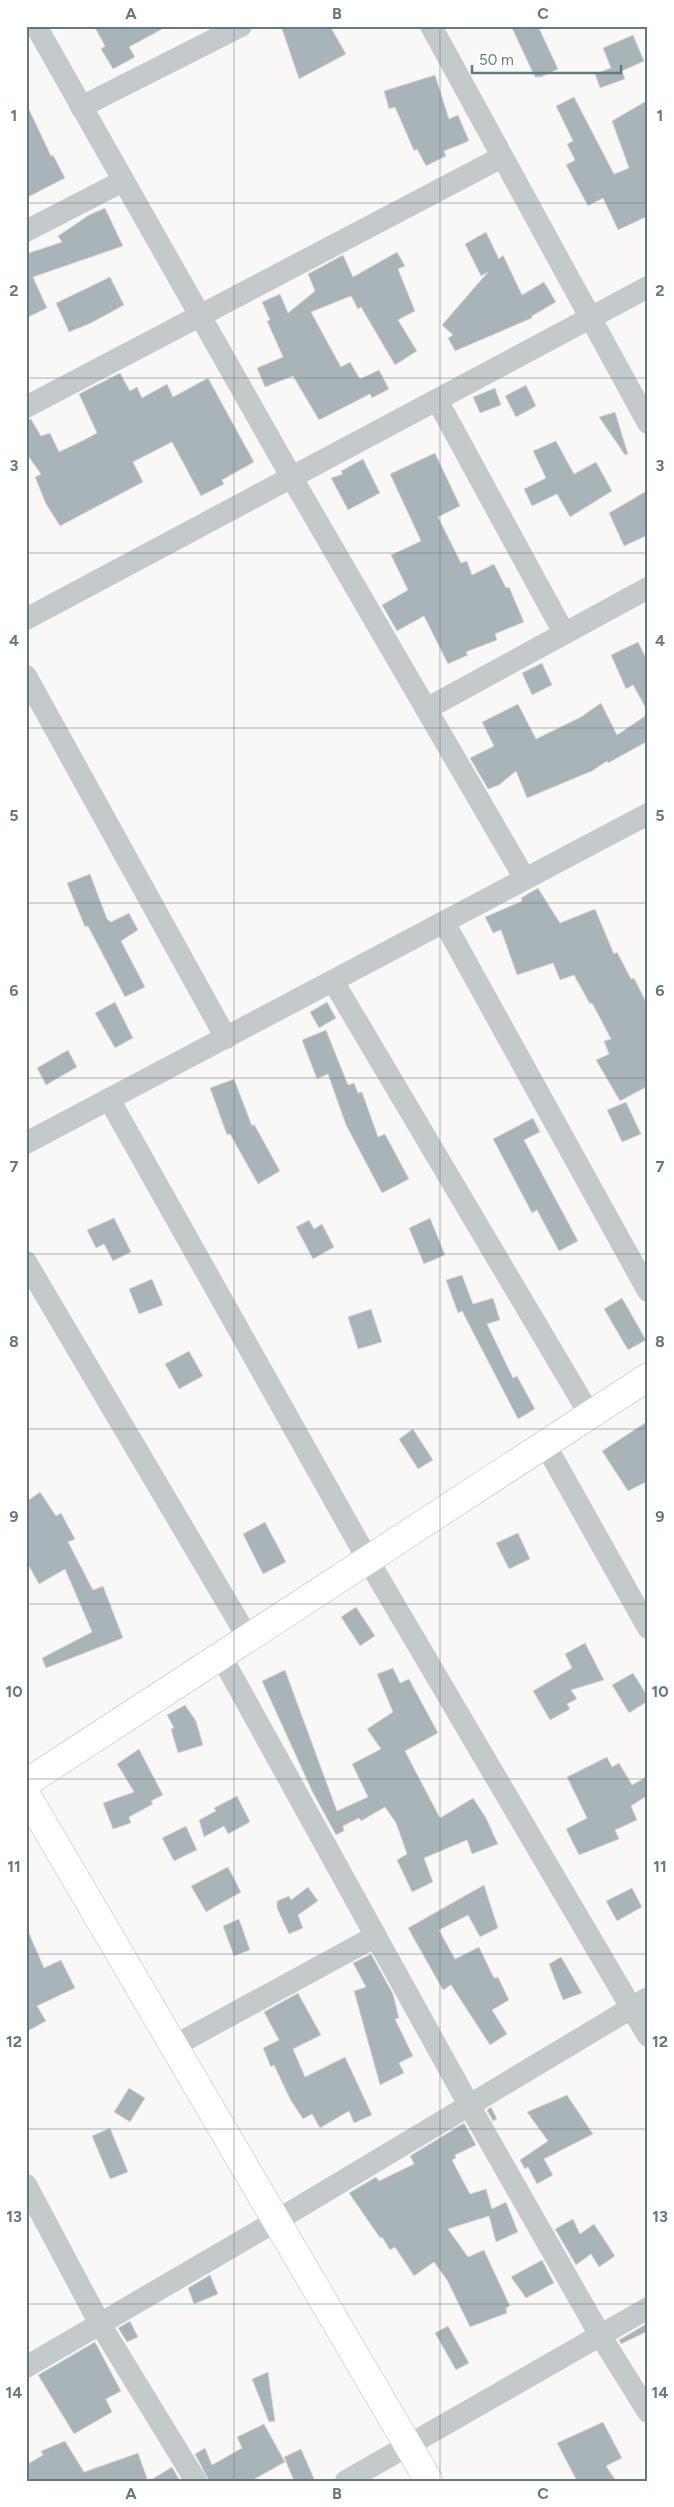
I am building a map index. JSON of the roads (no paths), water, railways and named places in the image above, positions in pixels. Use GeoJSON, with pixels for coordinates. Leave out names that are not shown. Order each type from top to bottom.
{"type":"FeatureCollection","features":[{"type":"Feature","properties":{"kind":"main road"},"geometry":{"type":"LineString","coordinates":[[26,1783],[648,1377]]}},
{"type":"Feature","properties":{"kind":"main road"},"geometry":{"type":"LineString","coordinates":[[26,1794],[429,2481]]}},
{"type":"Feature","properties":{"kind":"street"},"geometry":{"type":"LineString","coordinates":[[36,26],[292,478],[525,879]]}},
{"type":"Feature","properties":{"kind":"street"},"geometry":{"type":"LineString","coordinates":[[81,107],[241,26]]}},
{"type":"Feature","properties":{"kind":"street"},"geometry":{"type":"LineString","coordinates":[[436,28],[502,157],[648,423]]}},
{"type":"Feature","properties":{"kind":"street"},"geometry":{"type":"LineString","coordinates":[[26,406],[502,157]]}},
{"type":"Feature","properties":{"kind":"street"},"geometry":{"type":"LineString","coordinates":[[26,231],[123,181]]}},
{"type":"Feature","properties":{"kind":"street"},"geometry":{"type":"LineString","coordinates":[[26,619],[648,287]]}},
{"type":"Feature","properties":{"kind":"street"},"geometry":{"type":"LineString","coordinates":[[437,400],[564,633]]}},
{"type":"Feature","properties":{"kind":"street"},"geometry":{"type":"LineString","coordinates":[[426,708],[648,588]]}},
{"type":"Feature","properties":{"kind":"street"},"geometry":{"type":"LineString","coordinates":[[26,676],[226,1038]]}},
{"type":"Feature","properties":{"kind":"street"},"geometry":{"type":"LineString","coordinates":[[26,1143],[648,814]]}},
{"type":"Feature","properties":{"kind":"street"},"geometry":{"type":"LineString","coordinates":[[444,922],[648,1291]]}},
{"type":"Feature","properties":{"kind":"street"},"geometry":{"type":"LineString","coordinates":[[333,981],[590,1414]]}},
{"type":"Feature","properties":{"kind":"street"},"geometry":{"type":"LineString","coordinates":[[109,1099],[368,1560],[639,2003],[648,2036]]}},
{"type":"Feature","properties":{"kind":"street"},"geometry":{"type":"LineString","coordinates":[[26,1262],[248,1638]]}},
{"type":"Feature","properties":{"kind":"street"},"geometry":{"type":"LineString","coordinates":[[545,1444],[648,1628]]}},
{"type":"Feature","properties":{"kind":"street"},"geometry":{"type":"LineString","coordinates":[[221,1656],[470,2105],[600,2335],[648,2412]]}},
{"type":"Feature","properties":{"kind":"street"},"geometry":{"type":"LineString","coordinates":[[174,2046],[376,1936]]}},
{"type":"Feature","properties":{"kind":"street"},"geometry":{"type":"LineString","coordinates":[[26,2367],[276,2221],[639,2003]]}},
{"type":"Feature","properties":{"kind":"street"},"geometry":{"type":"LineString","coordinates":[[26,2185],[100,2324],[196,2481]]}},
{"type":"Feature","properties":{"kind":"street"},"geometry":{"type":"LineString","coordinates":[[346,2481],[648,2308]]}}]}
